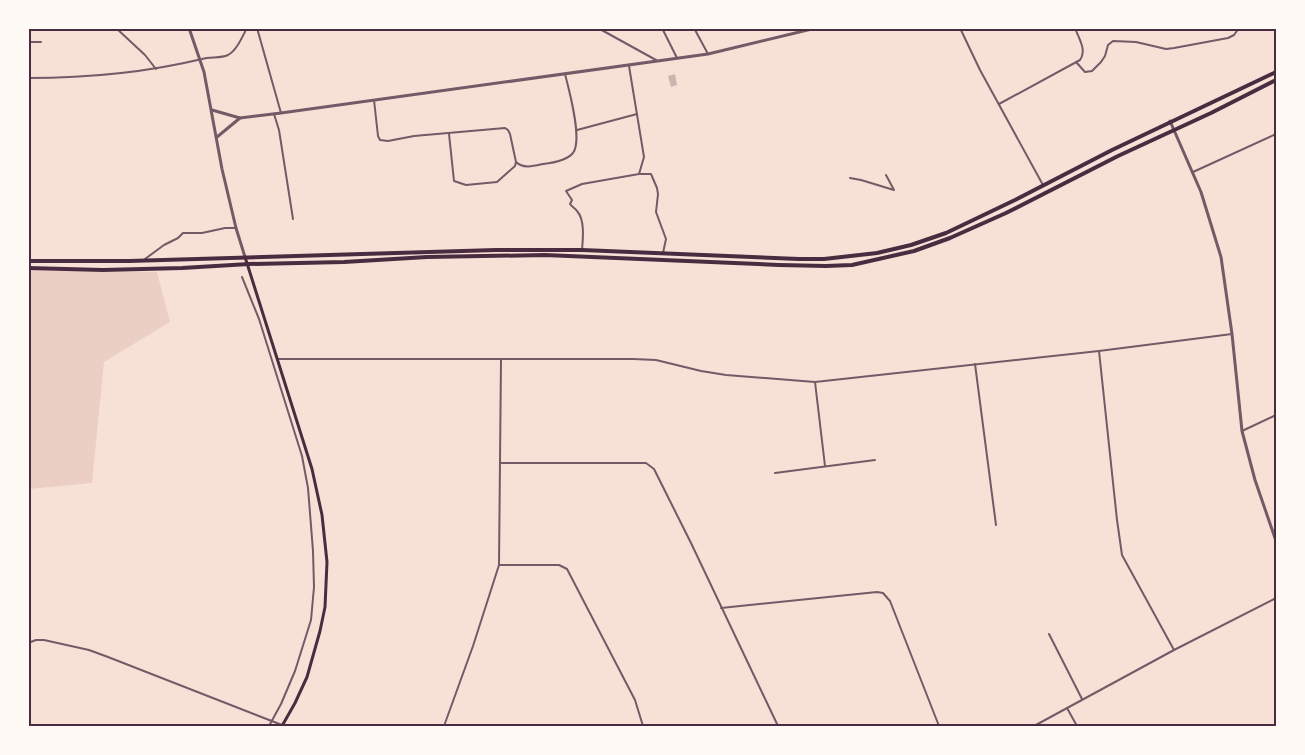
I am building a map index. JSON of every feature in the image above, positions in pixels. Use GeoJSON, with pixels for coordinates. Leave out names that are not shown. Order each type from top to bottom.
{"type":"FeatureCollection","features":[{"type":"Feature","properties":{"kind":"highway"},"geometry":{"type":"LineString","coordinates":[[28,261],[143,261],[496,250],[582,250],[799,259],[877,254],[946,233],[1170,121],[1276,72]]}},
{"type":"Feature","properties":{"kind":"highway"},"geometry":{"type":"LineString","coordinates":[[28,268],[103,270],[427,257],[545,255],[778,265],[852,265],[914,251],[950,238],[1006,213],[1068,180],[1276,80]]}},
{"type":"Feature","properties":{"kind":"main road"},"geometry":{"type":"LineString","coordinates":[[245,257],[317,490],[325,536],[327,562],[325,607],[321,631],[307,677],[282,726]]}},
{"type":"Feature","properties":{"kind":"street"},"geometry":{"type":"LineString","coordinates":[[116,28],[156,69]]}},
{"type":"Feature","properties":{"kind":"street"},"geometry":{"type":"LineString","coordinates":[[189,28],[200,59],[222,169],[245,257]]}},
{"type":"Feature","properties":{"kind":"street"},"geometry":{"type":"LineString","coordinates":[[28,78],[82,78],[156,69],[228,55],[237,46],[247,28]]}},
{"type":"Feature","properties":{"kind":"street"},"geometry":{"type":"LineString","coordinates":[[257,28],[281,113]]}},
{"type":"Feature","properties":{"kind":"street"},"geometry":{"type":"LineString","coordinates":[[598,28],[658,61]]}},
{"type":"Feature","properties":{"kind":"street"},"geometry":{"type":"LineString","coordinates":[[662,28],[677,58]]}},
{"type":"Feature","properties":{"kind":"street"},"geometry":{"type":"LineString","coordinates":[[694,28],[708,54]]}},
{"type":"Feature","properties":{"kind":"street"},"geometry":{"type":"LineString","coordinates":[[212,110],[240,118],[629,66],[708,54],[816,28]]}},
{"type":"Feature","properties":{"kind":"street"},"geometry":{"type":"LineString","coordinates":[[960,28],[1043,186]]}},
{"type":"Feature","properties":{"kind":"street"},"geometry":{"type":"LineString","coordinates":[[999,104],[1076,62],[1083,55],[1083,50],[1075,28]]}},
{"type":"Feature","properties":{"kind":"street"},"geometry":{"type":"LineString","coordinates":[[1076,62],[1085,72],[1092,71],[1104,59],[1108,45],[1113,41],[1136,42],[1166,49],[1228,38],[1234,35],[1239,28]]}},
{"type":"Feature","properties":{"kind":"street"},"geometry":{"type":"LineString","coordinates":[[28,42],[41,42]]}},
{"type":"Feature","properties":{"kind":"street"},"geometry":{"type":"LineString","coordinates":[[629,66],[644,157],[639,174]]}},
{"type":"Feature","properties":{"kind":"street"},"geometry":{"type":"LineString","coordinates":[[516,162],[524,166],[542,164],[569,157],[577,147],[577,130],[565,74]]}},
{"type":"Feature","properties":{"kind":"street"},"geometry":{"type":"LineString","coordinates":[[374,100],[380,140],[388,141],[414,136],[505,128],[510,134],[515,166],[497,182],[466,185],[454,181],[449,133]]}},
{"type":"Feature","properties":{"kind":"street"},"geometry":{"type":"LineString","coordinates":[[274,114],[279,130],[293,219]]}},
{"type":"Feature","properties":{"kind":"street"},"geometry":{"type":"LineString","coordinates":[[577,130],[637,114]]}},
{"type":"Feature","properties":{"kind":"street"},"geometry":{"type":"LineString","coordinates":[[217,137],[240,118]]}},
{"type":"Feature","properties":{"kind":"street"},"geometry":{"type":"LineString","coordinates":[[1170,121],[1209,213],[1221,257],[1242,431],[1254,480],[1276,541]]}},
{"type":"Feature","properties":{"kind":"street"},"geometry":{"type":"LineString","coordinates":[[1193,172],[1276,134]]}},
{"type":"Feature","properties":{"kind":"street"},"geometry":{"type":"LineString","coordinates":[[582,250],[583,222],[579,212],[570,204],[572,200],[566,191],[582,184],[651,174],[657,188],[656,212],[666,239],[663,253]]}},
{"type":"Feature","properties":{"kind":"street"},"geometry":{"type":"LineString","coordinates":[[850,178],[894,190],[886,175]]}},
{"type":"Feature","properties":{"kind":"street"},"geometry":{"type":"LineString","coordinates":[[143,261],[183,233],[236,228]]}},
{"type":"Feature","properties":{"kind":"street"},"geometry":{"type":"LineString","coordinates":[[242,277],[259,319],[302,456],[308,488],[313,551],[314,587],[311,620],[295,671],[281,704],[268,726]]}},
{"type":"Feature","properties":{"kind":"street"},"geometry":{"type":"LineString","coordinates":[[277,359],[648,359],[726,375],[815,382],[1232,334]]}},
{"type":"Feature","properties":{"kind":"street"},"geometry":{"type":"LineString","coordinates":[[1099,351],[1122,555],[1174,650]]}},
{"type":"Feature","properties":{"kind":"street"},"geometry":{"type":"LineString","coordinates":[[444,726],[499,565],[501,359]]}},
{"type":"Feature","properties":{"kind":"street"},"geometry":{"type":"LineString","coordinates":[[975,364],[996,525]]}},
{"type":"Feature","properties":{"kind":"street"},"geometry":{"type":"LineString","coordinates":[[815,382],[825,466]]}},
{"type":"Feature","properties":{"kind":"street"},"geometry":{"type":"LineString","coordinates":[[1242,431],[1276,415]]}},
{"type":"Feature","properties":{"kind":"street"},"geometry":{"type":"LineString","coordinates":[[775,473],[875,460]]}},
{"type":"Feature","properties":{"kind":"street"},"geometry":{"type":"LineString","coordinates":[[501,463],[646,463],[654,469],[778,726]]}},
{"type":"Feature","properties":{"kind":"street"},"geometry":{"type":"LineString","coordinates":[[499,565],[559,565],[567,568],[635,700],[644,726]]}},
{"type":"Feature","properties":{"kind":"street"},"geometry":{"type":"LineString","coordinates":[[721,608],[883,593],[890,601],[939,726]]}},
{"type":"Feature","properties":{"kind":"street"},"geometry":{"type":"LineString","coordinates":[[1034,726],[1276,598]]}},
{"type":"Feature","properties":{"kind":"street"},"geometry":{"type":"LineString","coordinates":[[1049,634],[1083,700]]}},
{"type":"Feature","properties":{"kind":"street"},"geometry":{"type":"LineString","coordinates":[[28,643],[44,640],[89,650],[272,720],[282,726]]}},
{"type":"Feature","properties":{"kind":"street"},"geometry":{"type":"LineString","coordinates":[[1067,708],[1077,726]]}},
{"type":"Feature","properties":{"kind":"shaded area"},"geometry":{"type":"Polygon","coordinates":[[[28,270],[157,272],[170,322],[104,362],[92,483],[29,489],[28,270]]]}},
{"type":"Feature","properties":{"kind":"building"},"geometry":{"type":"Polygon","coordinates":[[[675,74],[677,85],[671,87],[668,76],[675,74]]]}}]}
